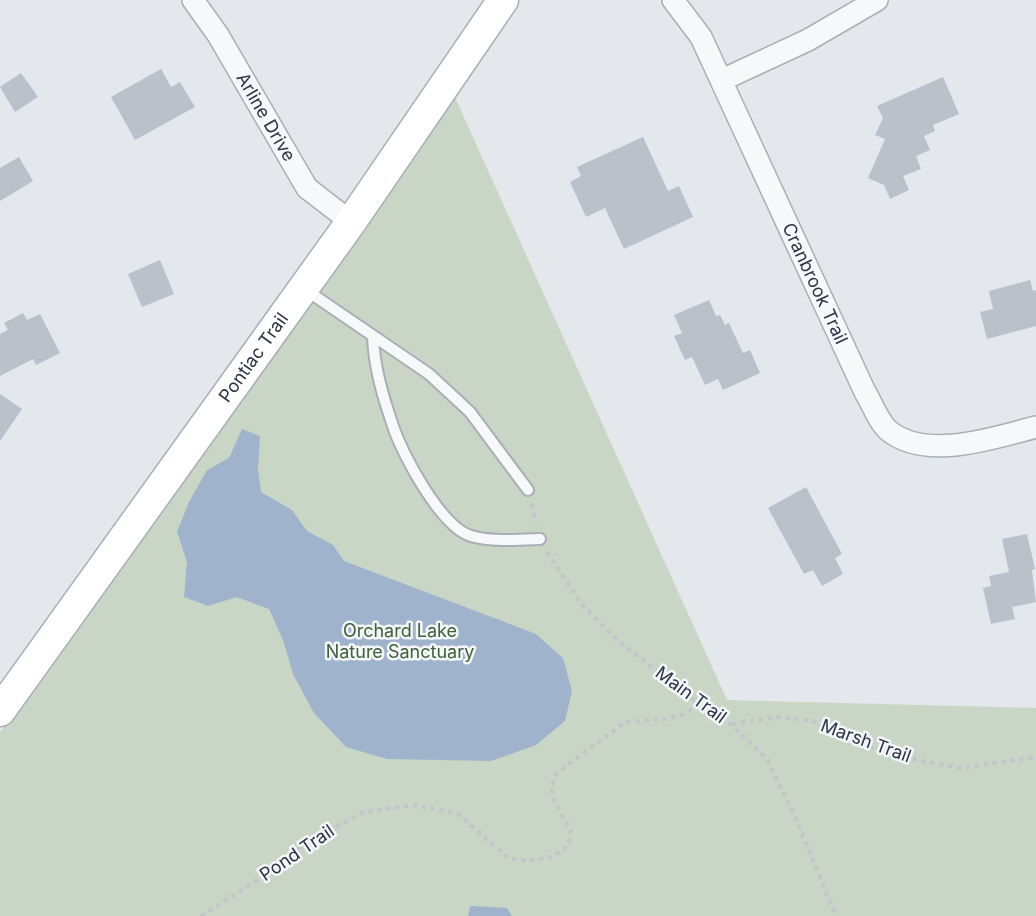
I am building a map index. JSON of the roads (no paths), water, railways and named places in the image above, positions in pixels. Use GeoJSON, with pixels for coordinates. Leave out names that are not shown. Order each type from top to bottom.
{"type":"FeatureCollection","features":[{"type":"Feature","properties":{"kind":"main road","name":"Pontiac Trail"},"geometry":{"type":"LineString","coordinates":[[0,711],[351,222],[503,0]]}},
{"type":"Feature","properties":{"kind":"street","name":"Arline Drive"},"geometry":{"type":"LineString","coordinates":[[193,0],[218,35],[307,188],[351,222]]}},
{"type":"Feature","properties":{"kind":"street","name":"Cranbrook Trail"},"geometry":{"type":"LineString","coordinates":[[673,0],[701,37],[865,392],[887,429],[907,442],[926,445],[972,443],[1036,427]]}},
{"type":"Feature","properties":{"kind":"street"},"geometry":{"type":"LineString","coordinates":[[722,80],[808,40],[877,0]]}},
{"type":"Feature","properties":{"kind":"lane"},"geometry":{"type":"LineString","coordinates":[[303,288],[429,374],[470,412],[528,490]]}},
{"type":"Feature","properties":{"kind":"lane"},"geometry":{"type":"LineString","coordinates":[[373,336],[374,359],[393,428],[421,481],[448,520],[470,536],[508,540],[540,539]]}},
{"type":"Feature","properties":{"kind":"water"},"geometry":{"type":"Polygon","coordinates":[[[242,429],[260,436],[258,469],[261,492],[292,510],[307,531],[333,545],[344,561],[536,634],[563,658],[572,691],[565,721],[536,745],[491,761],[387,759],[346,747],[314,713],[293,674],[283,640],[269,609],[237,597],[208,606],[184,597],[187,562],[177,532],[189,502],[207,470],[229,458],[242,429]]]}},
{"type":"Feature","properties":{"kind":"water"},"geometry":{"type":"Polygon","coordinates":[[[470,906],[507,908],[512,916],[468,916],[470,906]]]}},
{"type":"Feature","properties":{"kind":"park label","name":"Orchard Lake Nature Sanctuary"},"geometry":{"type":"Point","coordinates":[400,641]}}]}
